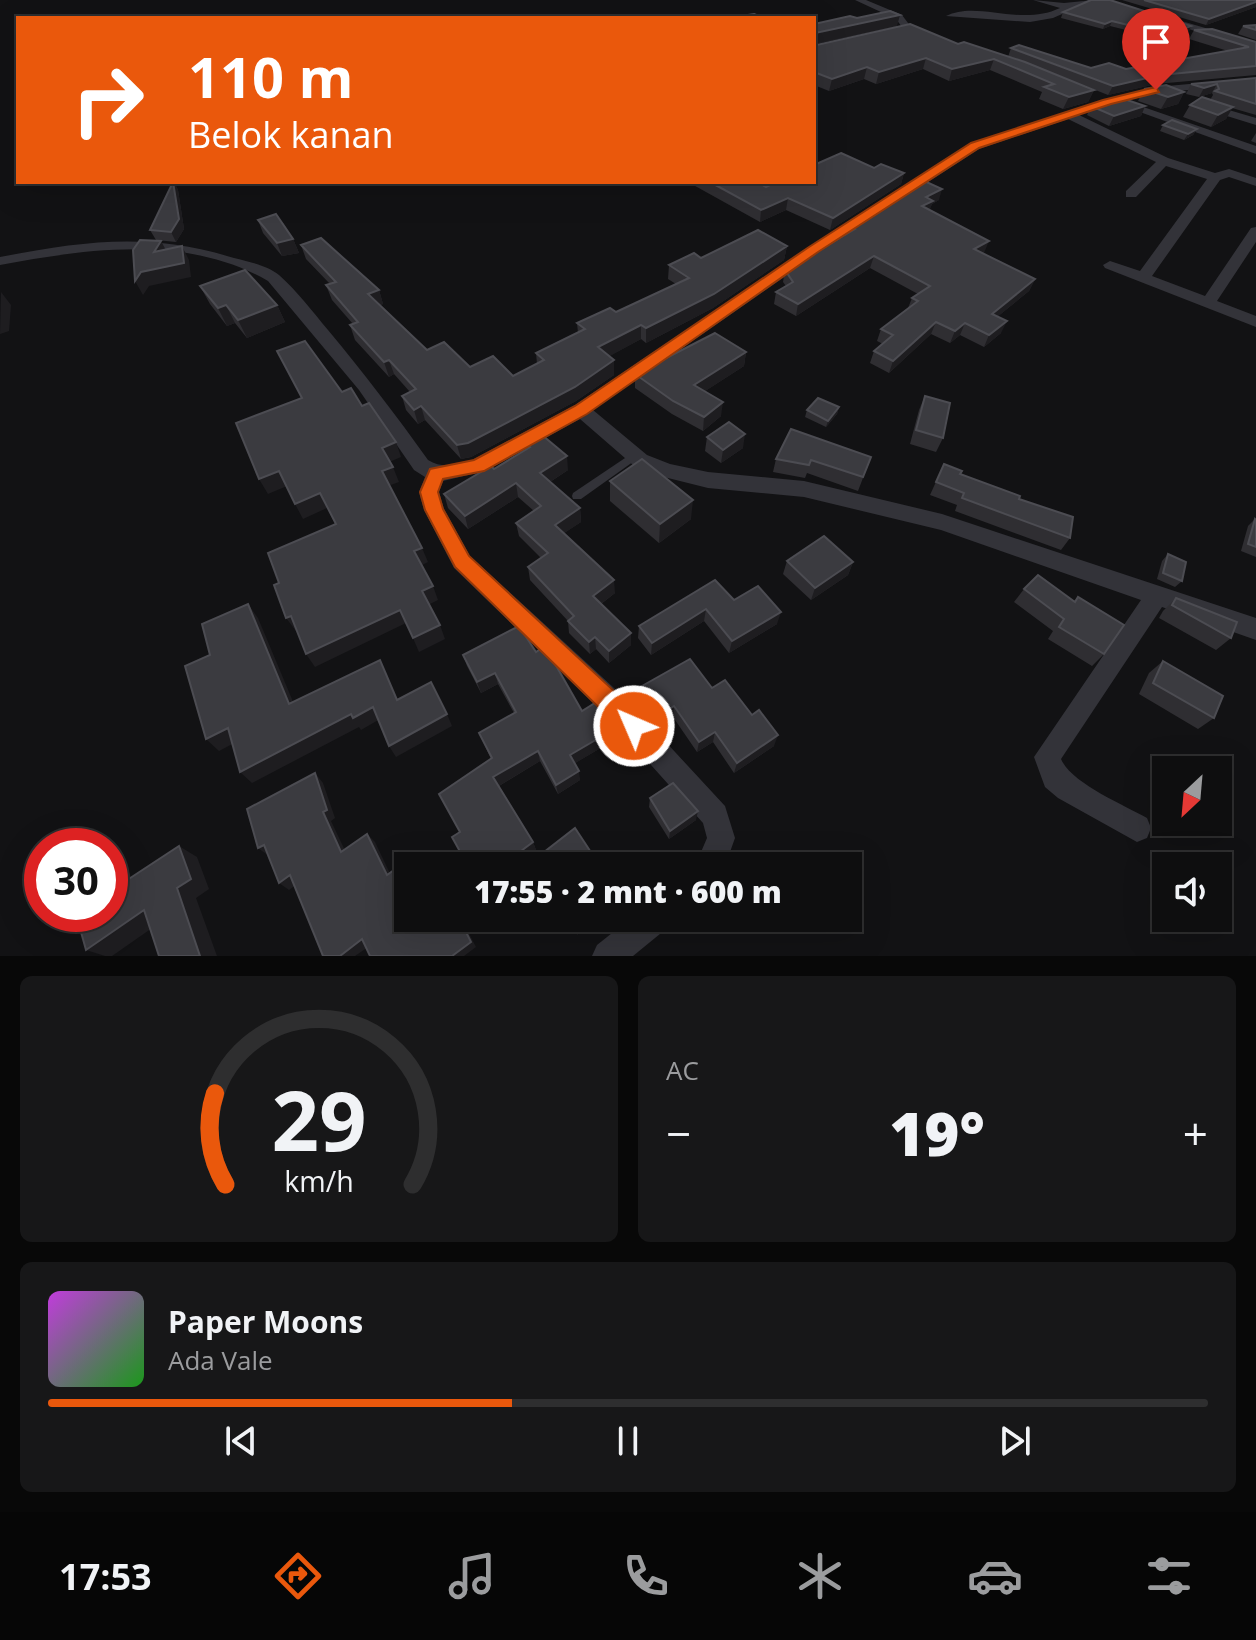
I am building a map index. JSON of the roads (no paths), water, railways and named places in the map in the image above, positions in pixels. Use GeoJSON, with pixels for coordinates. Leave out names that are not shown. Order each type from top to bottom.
{"type":"FeatureCollection","features":[{"type":"Feature","properties":{"kind":"street"},"geometry":{"type":"LineString","coordinates":[[859,0],[899,17],[908,29]]}},
{"type":"Feature","properties":{"kind":"street"},"geometry":{"type":"LineString","coordinates":[[1037,0],[1072,6]]}},
{"type":"Feature","properties":{"kind":"street"},"geometry":{"type":"LineString","coordinates":[[951,16],[974,13],[1044,18],[1090,0]]}},
{"type":"Feature","properties":{"kind":"street"},"geometry":{"type":"LineString","coordinates":[[1158,17],[1256,46]]}},
{"type":"Feature","properties":{"kind":"street"},"geometry":{"type":"LineString","coordinates":[[892,32],[908,29],[943,42]]}},
{"type":"Feature","properties":{"kind":"street"},"geometry":{"type":"LineString","coordinates":[[0,261],[81,246],[132,244],[199,252],[261,271],[273,278],[307,315],[365,386],[421,465],[436,474],[478,466],[581,410],[948,161],[975,146],[1070,115],[1105,100],[1156,90],[1252,83]]}},
{"type":"Feature","properties":{"kind":"street"},"geometry":{"type":"LineString","coordinates":[[1156,90],[1256,122]]}},
{"type":"Feature","properties":{"kind":"street"},"geometry":{"type":"LineString","coordinates":[[1105,100],[1256,150]]}},
{"type":"Feature","properties":{"kind":"street"},"geometry":{"type":"LineString","coordinates":[[1070,115],[1164,161],[1215,177],[1229,173],[1256,182]]}},
{"type":"Feature","properties":{"kind":"street"},"geometry":{"type":"LineString","coordinates":[[1131,194],[1164,161]]}},
{"type":"Feature","properties":{"kind":"street"},"geometry":{"type":"LineString","coordinates":[[1143,278],[1215,177]]}},
{"type":"Feature","properties":{"kind":"street"},"geometry":{"type":"LineString","coordinates":[[1208,303],[1256,231]]}},
{"type":"Feature","properties":{"kind":"street"},"geometry":{"type":"LineString","coordinates":[[1110,265],[1256,322]]}},
{"type":"Feature","properties":{"kind":"street"},"geometry":{"type":"LineString","coordinates":[[581,410],[634,456],[667,471],[708,480],[804,489],[942,522],[1256,629]]}},
{"type":"Feature","properties":{"kind":"street"},"geometry":{"type":"LineString","coordinates":[[436,474],[429,492],[434,510],[462,562],[617,708],[715,816],[721,838],[716,852]]}},
{"type":"Feature","properties":{"kind":"street"},"geometry":{"type":"LineString","coordinates":[[1137,828],[1068,788],[1055,777],[1047,757],[1158,594]]}},
{"type":"Feature","properties":{"kind":"street"},"geometry":{"type":"LineString","coordinates":[[608,956],[638,932]]}},
{"type":"Feature","properties":{"kind":"lane"},"geometry":{"type":"LineString","coordinates":[[577,496],[634,456]]}}]}
